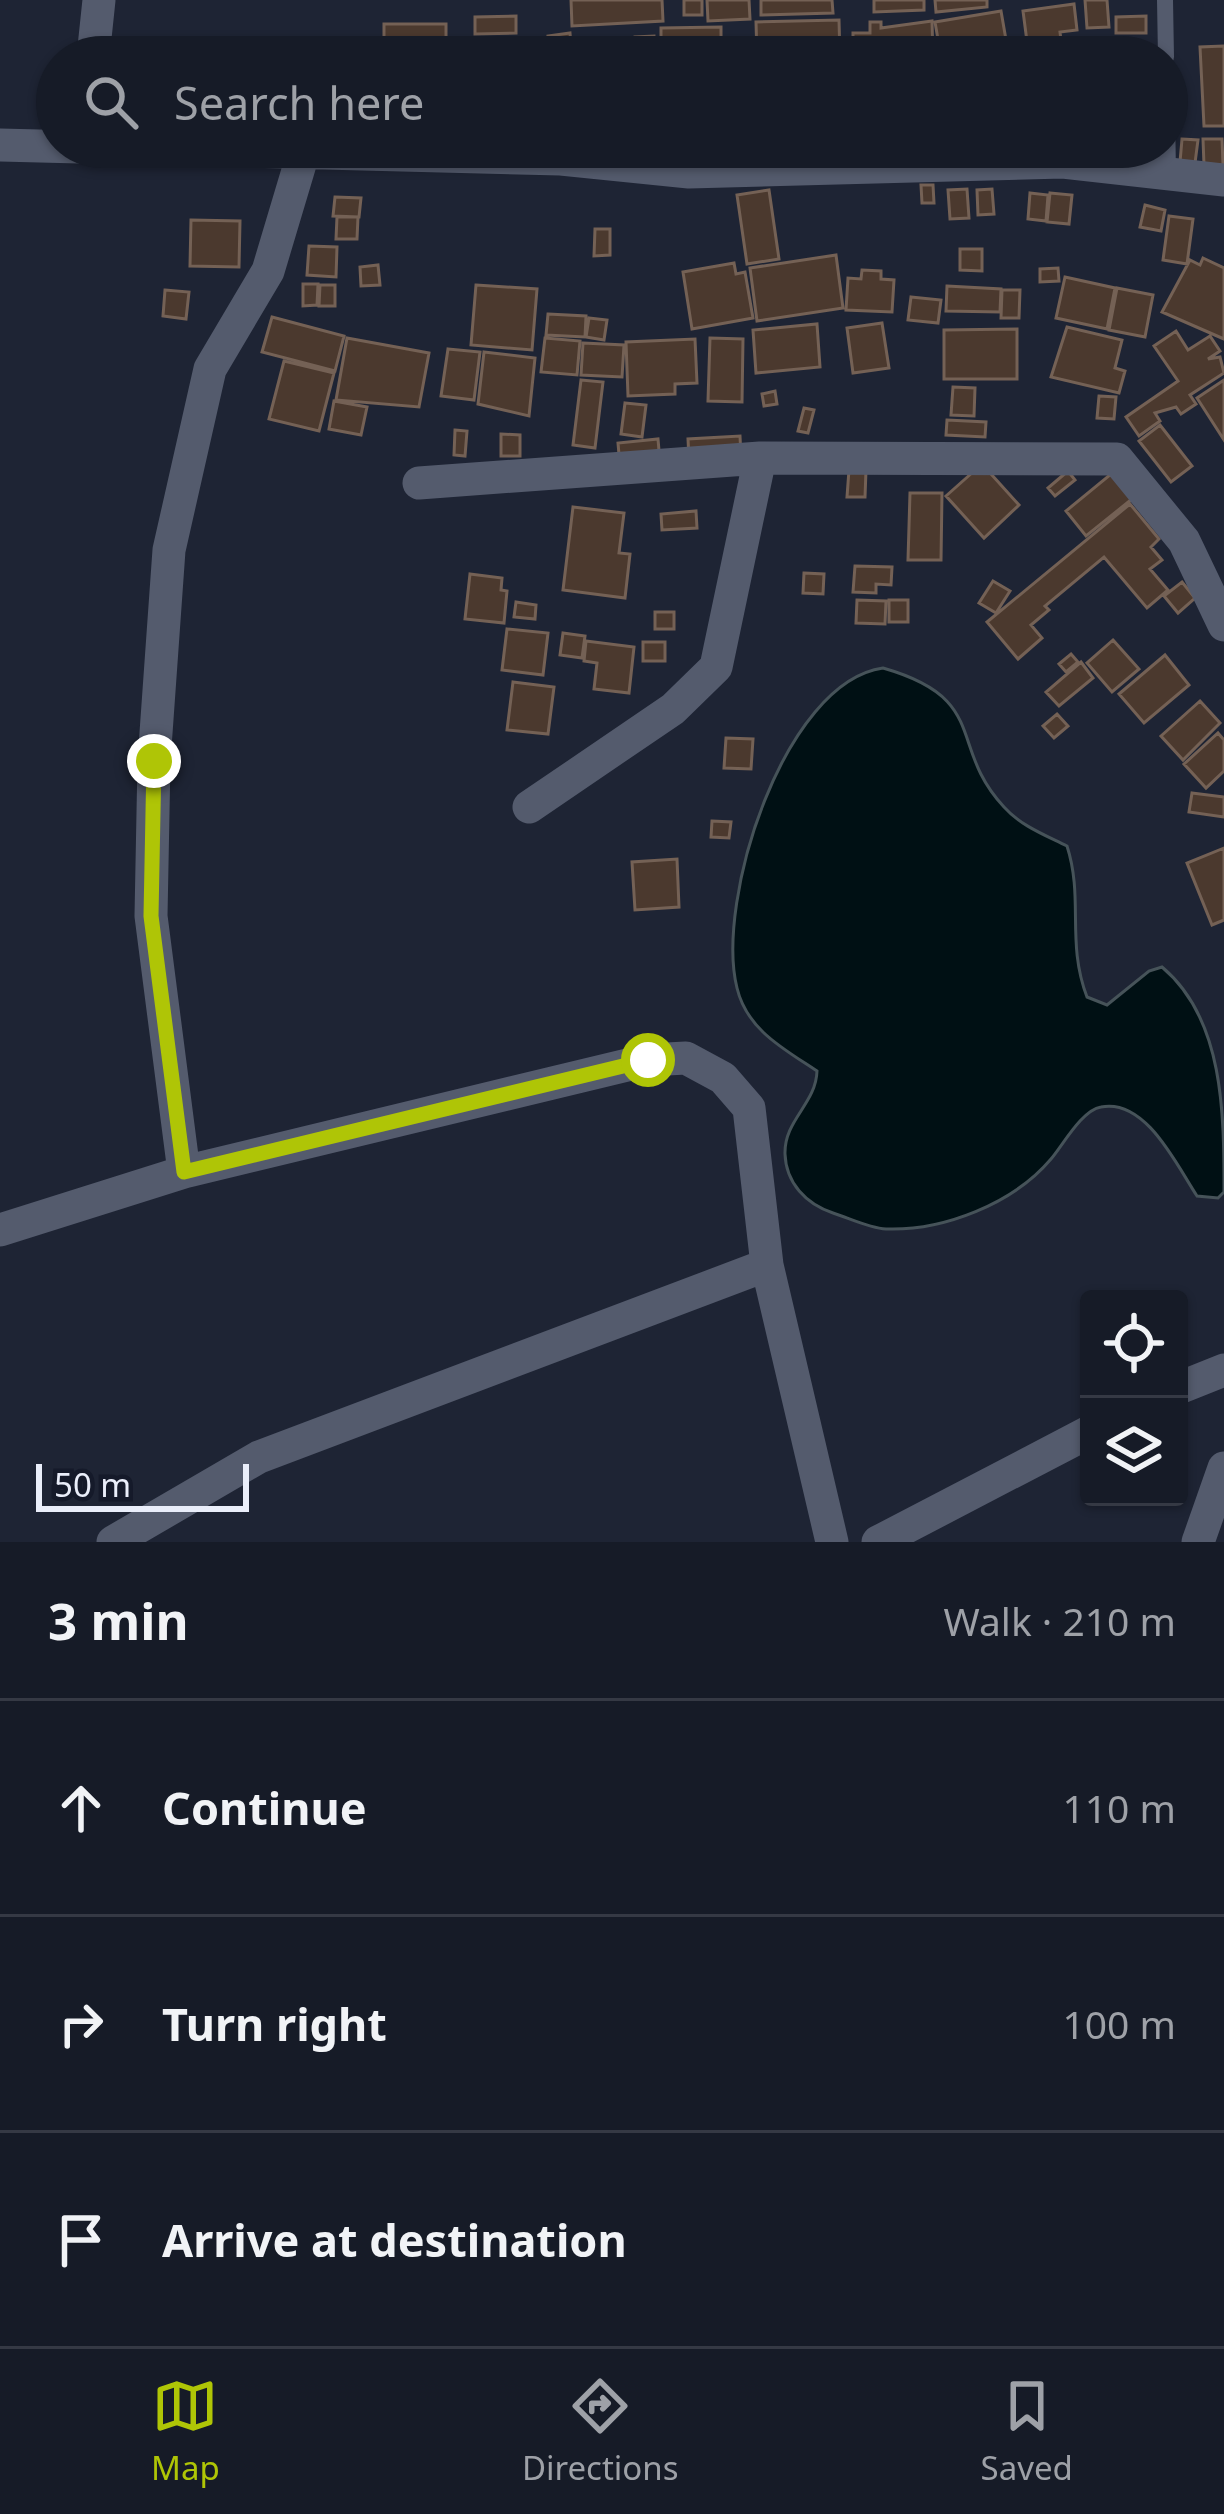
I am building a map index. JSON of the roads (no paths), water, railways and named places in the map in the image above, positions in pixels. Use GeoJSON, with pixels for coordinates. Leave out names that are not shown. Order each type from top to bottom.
{"type":"FeatureCollection","features":[{"type":"Feature","properties":{"kind":"street"},"geometry":{"type":"LineString","coordinates":[[95,36],[99,0]]}},
{"type":"Feature","properties":{"kind":"street"},"geometry":{"type":"LineString","coordinates":[[0,145],[36,147]]}},
{"type":"Feature","properties":{"kind":"street"},"geometry":{"type":"LineString","coordinates":[[184,1172],[151,916],[154,761],[169,550],[210,369],[268,271],[299,168]]}},
{"type":"Feature","properties":{"kind":"street"},"geometry":{"type":"LineString","coordinates":[[650,168],[689,172],[839,168]]}},
{"type":"Feature","properties":{"kind":"street"},"geometry":{"type":"LineString","coordinates":[[1116,168],[1224,180]]}},
{"type":"Feature","properties":{"kind":"street"},"geometry":{"type":"LineString","coordinates":[[529,807],[673,709],[716,668],[760,458]]}},
{"type":"Feature","properties":{"kind":"street"},"geometry":{"type":"LineString","coordinates":[[418,483],[760,458],[1117,459],[1184,541],[1224,625]]}},
{"type":"Feature","properties":{"kind":"street"},"geometry":{"type":"LineString","coordinates":[[0,1230],[184,1172],[627,1064],[686,1058],[723,1078],[749,1108],[766,1265],[832,1542]]}},
{"type":"Feature","properties":{"kind":"street"},"geometry":{"type":"LineString","coordinates":[[113,1542],[259,1457],[766,1265]]}},
{"type":"Feature","properties":{"kind":"street"},"geometry":{"type":"LineString","coordinates":[[1188,1384],[1224,1370]]}},
{"type":"Feature","properties":{"kind":"street"},"geometry":{"type":"LineString","coordinates":[[878,1542],[1080,1437]]}},
{"type":"Feature","properties":{"kind":"street"},"geometry":{"type":"LineString","coordinates":[[1198,1542],[1224,1468]]}},
{"type":"Feature","properties":{"kind":"lane"},"geometry":{"type":"LineString","coordinates":[[1165,0],[1166,36]]}},
{"type":"Feature","properties":{"kind":"lane"},"geometry":{"type":"LineString","coordinates":[[1168,168],[1168,174]]}}]}
